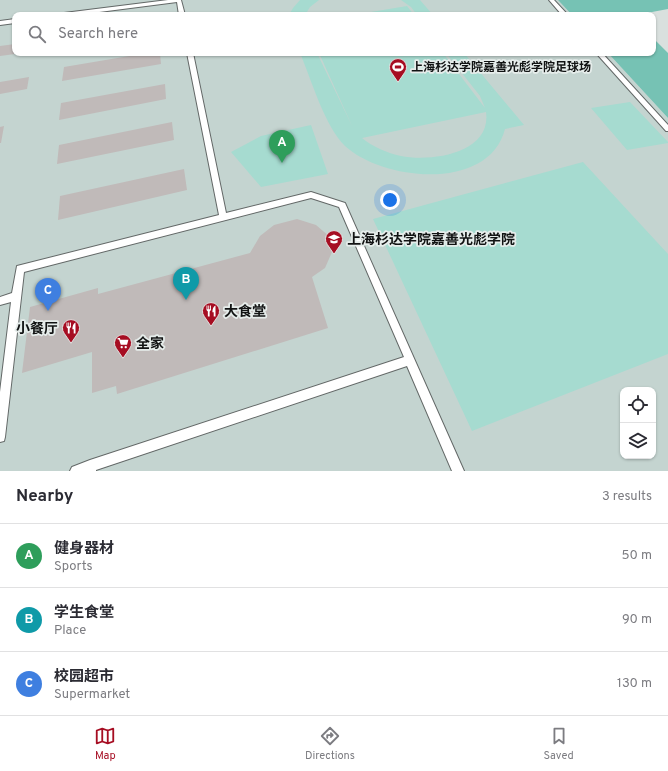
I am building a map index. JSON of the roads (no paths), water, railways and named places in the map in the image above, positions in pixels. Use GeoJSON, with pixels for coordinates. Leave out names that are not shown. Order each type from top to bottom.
{"type":"FeatureCollection","features":[{"type":"Feature","properties":{"kind":"lane"},"geometry":{"type":"LineString","coordinates":[[87,12],[179,0],[181,12]]}},
{"type":"Feature","properties":{"kind":"lane"},"geometry":{"type":"LineString","coordinates":[[551,0],[562,12]]}},
{"type":"Feature","properties":{"kind":"lane"},"geometry":{"type":"LineString","coordinates":[[0,23],[12,22]]}},
{"type":"Feature","properties":{"kind":"lane"},"geometry":{"type":"LineString","coordinates":[[191,56],[223,217]]}},
{"type":"Feature","properties":{"kind":"lane"},"geometry":{"type":"LineString","coordinates":[[602,56],[668,129]]}},
{"type":"Feature","properties":{"kind":"lane"},"geometry":{"type":"LineString","coordinates":[[0,437],[20,269],[311,195],[342,204],[458,471]]}},
{"type":"Feature","properties":{"kind":"lane"},"geometry":{"type":"LineString","coordinates":[[0,300],[16,296]]}},
{"type":"Feature","properties":{"kind":"lane"},"geometry":{"type":"LineString","coordinates":[[76,471],[90,469],[410,360]]}},
{"type":"Feature","properties":{"kind":"place","name":"上海杉达学院嘉善光彪学院足球场"},"geometry":{"type":"Point","coordinates":[398,82]}},
{"type":"Feature","properties":{"kind":"place","name":"健身器材"},"geometry":{"type":"Point","coordinates":[282,163]}},
{"type":"Feature","properties":{"kind":"place","name":"上海杉达学院嘉善光彪学院"},"geometry":{"type":"Point","coordinates":[334,254]}},
{"type":"Feature","properties":{"kind":"place","name":"学生食堂"},"geometry":{"type":"Point","coordinates":[186,300]}},
{"type":"Feature","properties":{"kind":"place","name":"校园超市"},"geometry":{"type":"Point","coordinates":[48,311]}},
{"type":"Feature","properties":{"kind":"place","name":"大食堂"},"geometry":{"type":"Point","coordinates":[211,326]}},
{"type":"Feature","properties":{"kind":"place","name":"小餐厅"},"geometry":{"type":"Point","coordinates":[71,343]}},
{"type":"Feature","properties":{"kind":"place","name":"全家"},"geometry":{"type":"Point","coordinates":[123,358]}}]}
